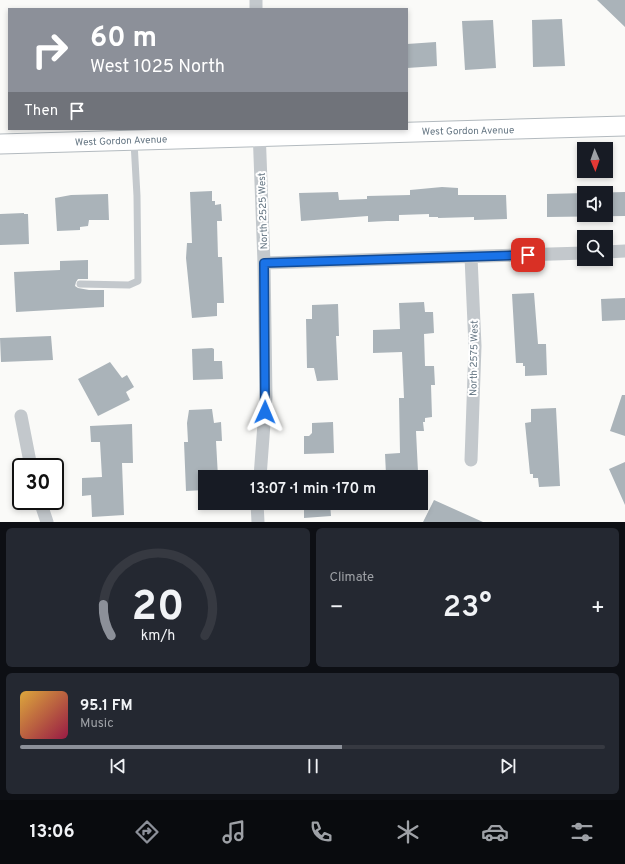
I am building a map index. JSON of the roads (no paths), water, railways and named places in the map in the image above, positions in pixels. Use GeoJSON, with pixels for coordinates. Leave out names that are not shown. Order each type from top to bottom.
{"type":"FeatureCollection","features":[{"type":"Feature","properties":{"kind":"main road","name":"West Gordon Avenue"},"geometry":{"type":"LineString","coordinates":[[408,130],[625,126]]}},
{"type":"Feature","properties":{"kind":"main road","name":"West Gordon Avenue"},"geometry":{"type":"LineString","coordinates":[[0,144],[134,140],[259,132],[381,130]]}},
{"type":"Feature","properties":{"kind":"street","name":"North 2525 West"},"geometry":{"type":"LineString","coordinates":[[259,132],[264,263],[266,397],[261,470]]}},
{"type":"Feature","properties":{"kind":"street"},"geometry":{"type":"LineString","coordinates":[[613,252],[625,251]]}},
{"type":"Feature","properties":{"kind":"street"},"geometry":{"type":"LineString","coordinates":[[264,263],[577,253]]}},
{"type":"Feature","properties":{"kind":"street","name":"North 2575 West"},"geometry":{"type":"LineString","coordinates":[[471,257],[475,346],[471,460]]}},
{"type":"Feature","properties":{"kind":"street"},"geometry":{"type":"LineString","coordinates":[[21,416],[29,458]]}},
{"type":"Feature","properties":{"kind":"street"},"geometry":{"type":"LineString","coordinates":[[43,510],[47,522]]}},
{"type":"Feature","properties":{"kind":"street"},"geometry":{"type":"LineString","coordinates":[[257,510],[258,522]]}},
{"type":"Feature","properties":{"kind":"lane"},"geometry":{"type":"LineString","coordinates":[[80,284],[129,284],[138,281],[134,140]]}}]}
